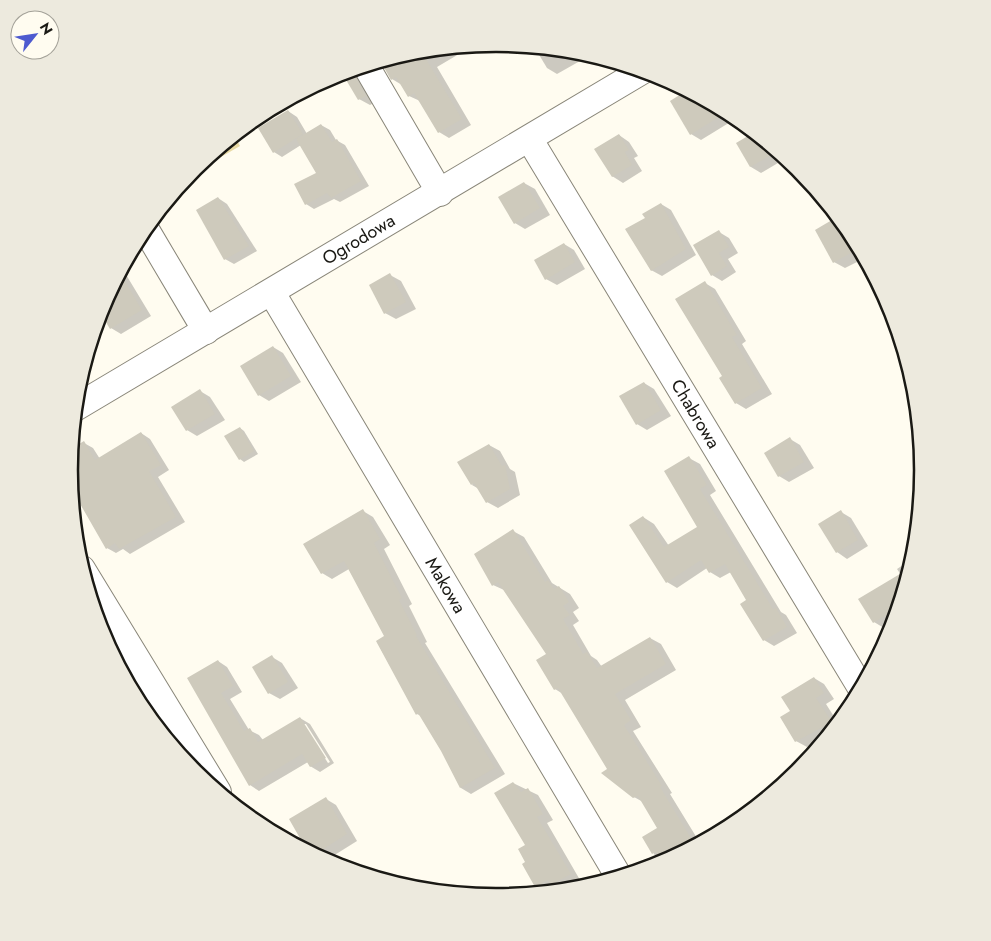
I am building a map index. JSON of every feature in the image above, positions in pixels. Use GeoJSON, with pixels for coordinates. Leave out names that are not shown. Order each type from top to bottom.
{"type":"FeatureCollection","features":[{"type":"Feature","properties":{"kind":"street"},"geometry":{"type":"LineString","coordinates":[[370,72],[440,193]]}},
{"type":"Feature","properties":{"kind":"street","name":"Ogrodowa"},"geometry":{"type":"LineString","coordinates":[[83,403],[530,140],[633,76]]}},
{"type":"Feature","properties":{"kind":"street","name":"Chabrowa"},"geometry":{"type":"LineString","coordinates":[[530,140],[857,681]]}},
{"type":"Feature","properties":{"kind":"street"},"geometry":{"type":"LineString","coordinates":[[150,236],[206,331]]}},
{"type":"Feature","properties":{"kind":"street","name":"Makowa"},"geometry":{"type":"LineString","coordinates":[[272,293],[615,871]]}},
{"type":"Feature","properties":{"kind":"street"},"geometry":{"type":"LineString","coordinates":[[96,592],[205,771]]}},
{"type":"Feature","properties":{"kind":"shaded area"},"geometry":{"type":"Polygon","coordinates":[[[238,142],[240,146],[216,160],[238,142]]]}},
{"type":"Feature","properties":{"kind":"building"},"geometry":{"type":"Polygon","coordinates":[[[426,59],[462,119],[438,133],[414,93],[408,97],[396,77],[391,80],[384,68],[426,59]]]}},
{"type":"Feature","properties":{"kind":"building"},"geometry":{"type":"Polygon","coordinates":[[[356,77],[366,96],[358,100],[346,80],[356,77]]]}},
{"type":"Feature","properties":{"kind":"building"},"geometry":{"type":"Polygon","coordinates":[[[679,95],[718,117],[690,135],[670,101],[679,95]]]}},
{"type":"Feature","properties":{"kind":"building"},"geometry":{"type":"Polygon","coordinates":[[[288,110],[303,134],[273,153],[258,128],[288,110]]]}},
{"type":"Feature","properties":{"kind":"building"},"geometry":{"type":"Polygon","coordinates":[[[321,124],[332,142],[337,139],[361,181],[331,198],[327,193],[305,205],[294,184],[316,173],[296,139],[321,124]]]}},
{"type":"Feature","properties":{"kind":"building"},"geometry":{"type":"Polygon","coordinates":[[[619,134],[629,150],[625,152],[632,165],[612,177],[594,149],[619,134]]]}},
{"type":"Feature","properties":{"kind":"building"},"geometry":{"type":"Polygon","coordinates":[[[747,137],[771,156],[750,167],[736,143],[747,137]]]}},
{"type":"Feature","properties":{"kind":"building"},"geometry":{"type":"Polygon","coordinates":[[[524,182],[540,208],[514,224],[498,197],[524,182]]]}},
{"type":"Feature","properties":{"kind":"building"},"geometry":{"type":"Polygon","coordinates":[[[218,197],[249,246],[224,260],[196,210],[218,197]]]}},
{"type":"Feature","properties":{"kind":"building"},"geometry":{"type":"Polygon","coordinates":[[[661,203],[686,249],[651,271],[625,229],[645,218],[642,214],[661,203]]]}},
{"type":"Feature","properties":{"kind":"building"},"geometry":{"type":"Polygon","coordinates":[[[831,221],[852,253],[833,263],[815,230],[831,221]]]}},
{"type":"Feature","properties":{"kind":"building"},"geometry":{"type":"Polygon","coordinates":[[[719,230],[729,247],[719,253],[727,266],[711,276],[693,245],[719,230]]]}},
{"type":"Feature","properties":{"kind":"building"},"geometry":{"type":"Polygon","coordinates":[[[564,243],[575,262],[545,280],[534,260],[564,243]]]}},
{"type":"Feature","properties":{"kind":"building"},"geometry":{"type":"Polygon","coordinates":[[[390,273],[406,302],[384,314],[369,285],[390,273]]]}},
{"type":"Feature","properties":{"kind":"building"},"geometry":{"type":"Polygon","coordinates":[[[124,280],[142,310],[110,329],[105,321],[124,280]]]}},
{"type":"Feature","properties":{"kind":"building"},"geometry":{"type":"Polygon","coordinates":[[[705,281],[737,335],[732,337],[762,388],[735,404],[719,378],[722,376],[675,299],[705,281]]]}},
{"type":"Feature","properties":{"kind":"building"},"geometry":{"type":"Polygon","coordinates":[[[273,346],[291,376],[258,396],[240,366],[273,346]]]}},
{"type":"Feature","properties":{"kind":"building"},"geometry":{"type":"Polygon","coordinates":[[[644,382],[661,410],[636,425],[619,396],[644,382]]]}},
{"type":"Feature","properties":{"kind":"building"},"geometry":{"type":"Polygon","coordinates":[[[200,389],[215,414],[186,431],[171,407],[200,389]]]}},
{"type":"Feature","properties":{"kind":"building"},"geometry":{"type":"Polygon","coordinates":[[[240,427],[254,451],[239,460],[224,436],[240,427]]]}},
{"type":"Feature","properties":{"kind":"building"},"geometry":{"type":"Polygon","coordinates":[[[141,432],[161,465],[149,471],[176,517],[119,549],[115,543],[106,549],[78,501],[78,445],[84,441],[95,460],[141,432]]]}},
{"type":"Feature","properties":{"kind":"building"},"geometry":{"type":"Polygon","coordinates":[[[790,437],[804,462],[778,477],[764,453],[790,437]]]}},
{"type":"Feature","properties":{"kind":"building"},"geometry":{"type":"Polygon","coordinates":[[[489,444],[502,466],[505,465],[510,489],[486,503],[474,483],[471,485],[457,462],[489,444]]]}},
{"type":"Feature","properties":{"kind":"building"},"geometry":{"type":"Polygon","coordinates":[[[689,456],[707,485],[700,489],[773,609],[776,608],[787,627],[763,641],[740,604],[746,600],[725,564],[709,573],[701,560],[666,583],[629,525],[643,516],[664,547],[697,527],[664,471],[689,456]]]}},
{"type":"Feature","properties":{"kind":"building"},"geometry":{"type":"Polygon","coordinates":[[[363,509],[380,539],[374,543],[402,598],[399,600],[416,636],[495,768],[460,788],[441,751],[418,713],[416,715],[376,641],[384,636],[344,561],[321,574],[303,544],[363,509]]]}},
{"type":"Feature","properties":{"kind":"building"},"geometry":{"type":"Polygon","coordinates":[[[841,510],[858,540],[836,553],[818,524],[841,510]]]}},
{"type":"Feature","properties":{"kind":"building"},"geometry":{"type":"Polygon","coordinates":[[[513,529],[545,582],[548,580],[554,589],[559,586],[569,602],[563,606],[570,615],[563,619],[583,654],[587,652],[597,668],[650,637],[666,664],[615,694],[631,720],[624,725],[662,786],[660,787],[691,839],[658,855],[656,852],[652,854],[642,837],[657,828],[638,796],[633,798],[601,773],[607,769],[558,688],[554,690],[536,660],[546,654],[498,582],[492,586],[474,554],[513,529]]]}},
{"type":"Feature","properties":{"kind":"building"},"geometry":{"type":"Polygon","coordinates":[[[900,574],[888,614],[873,623],[858,599],[900,574]]]}},
{"type":"Feature","properties":{"kind":"building"},"geometry":{"type":"Polygon","coordinates":[[[272,655],[288,682],[268,694],[252,667],[272,655]]]}},
{"type":"Feature","properties":{"kind":"building"},"geometry":{"type":"Polygon","coordinates":[[[218,660],[233,686],[221,693],[244,731],[250,728],[258,742],[300,717],[326,758],[310,767],[302,754],[249,786],[187,678],[218,660]]]}},
{"type":"Feature","properties":{"kind":"building"},"geometry":{"type":"Polygon","coordinates":[[[814,677],[824,693],[816,698],[831,720],[827,725],[795,742],[780,717],[790,711],[781,697],[814,677]]]}},
{"type":"Feature","properties":{"kind":"building"},"geometry":{"type":"Polygon","coordinates":[[[513,782],[521,792],[528,788],[543,814],[537,817],[571,874],[552,885],[548,880],[535,887],[522,864],[525,862],[518,849],[525,845],[494,793],[513,782]]]}},
{"type":"Feature","properties":{"kind":"building"},"geometry":{"type":"Polygon","coordinates":[[[326,797],[347,834],[322,850],[301,840],[289,819],[326,797]]]}}]}
